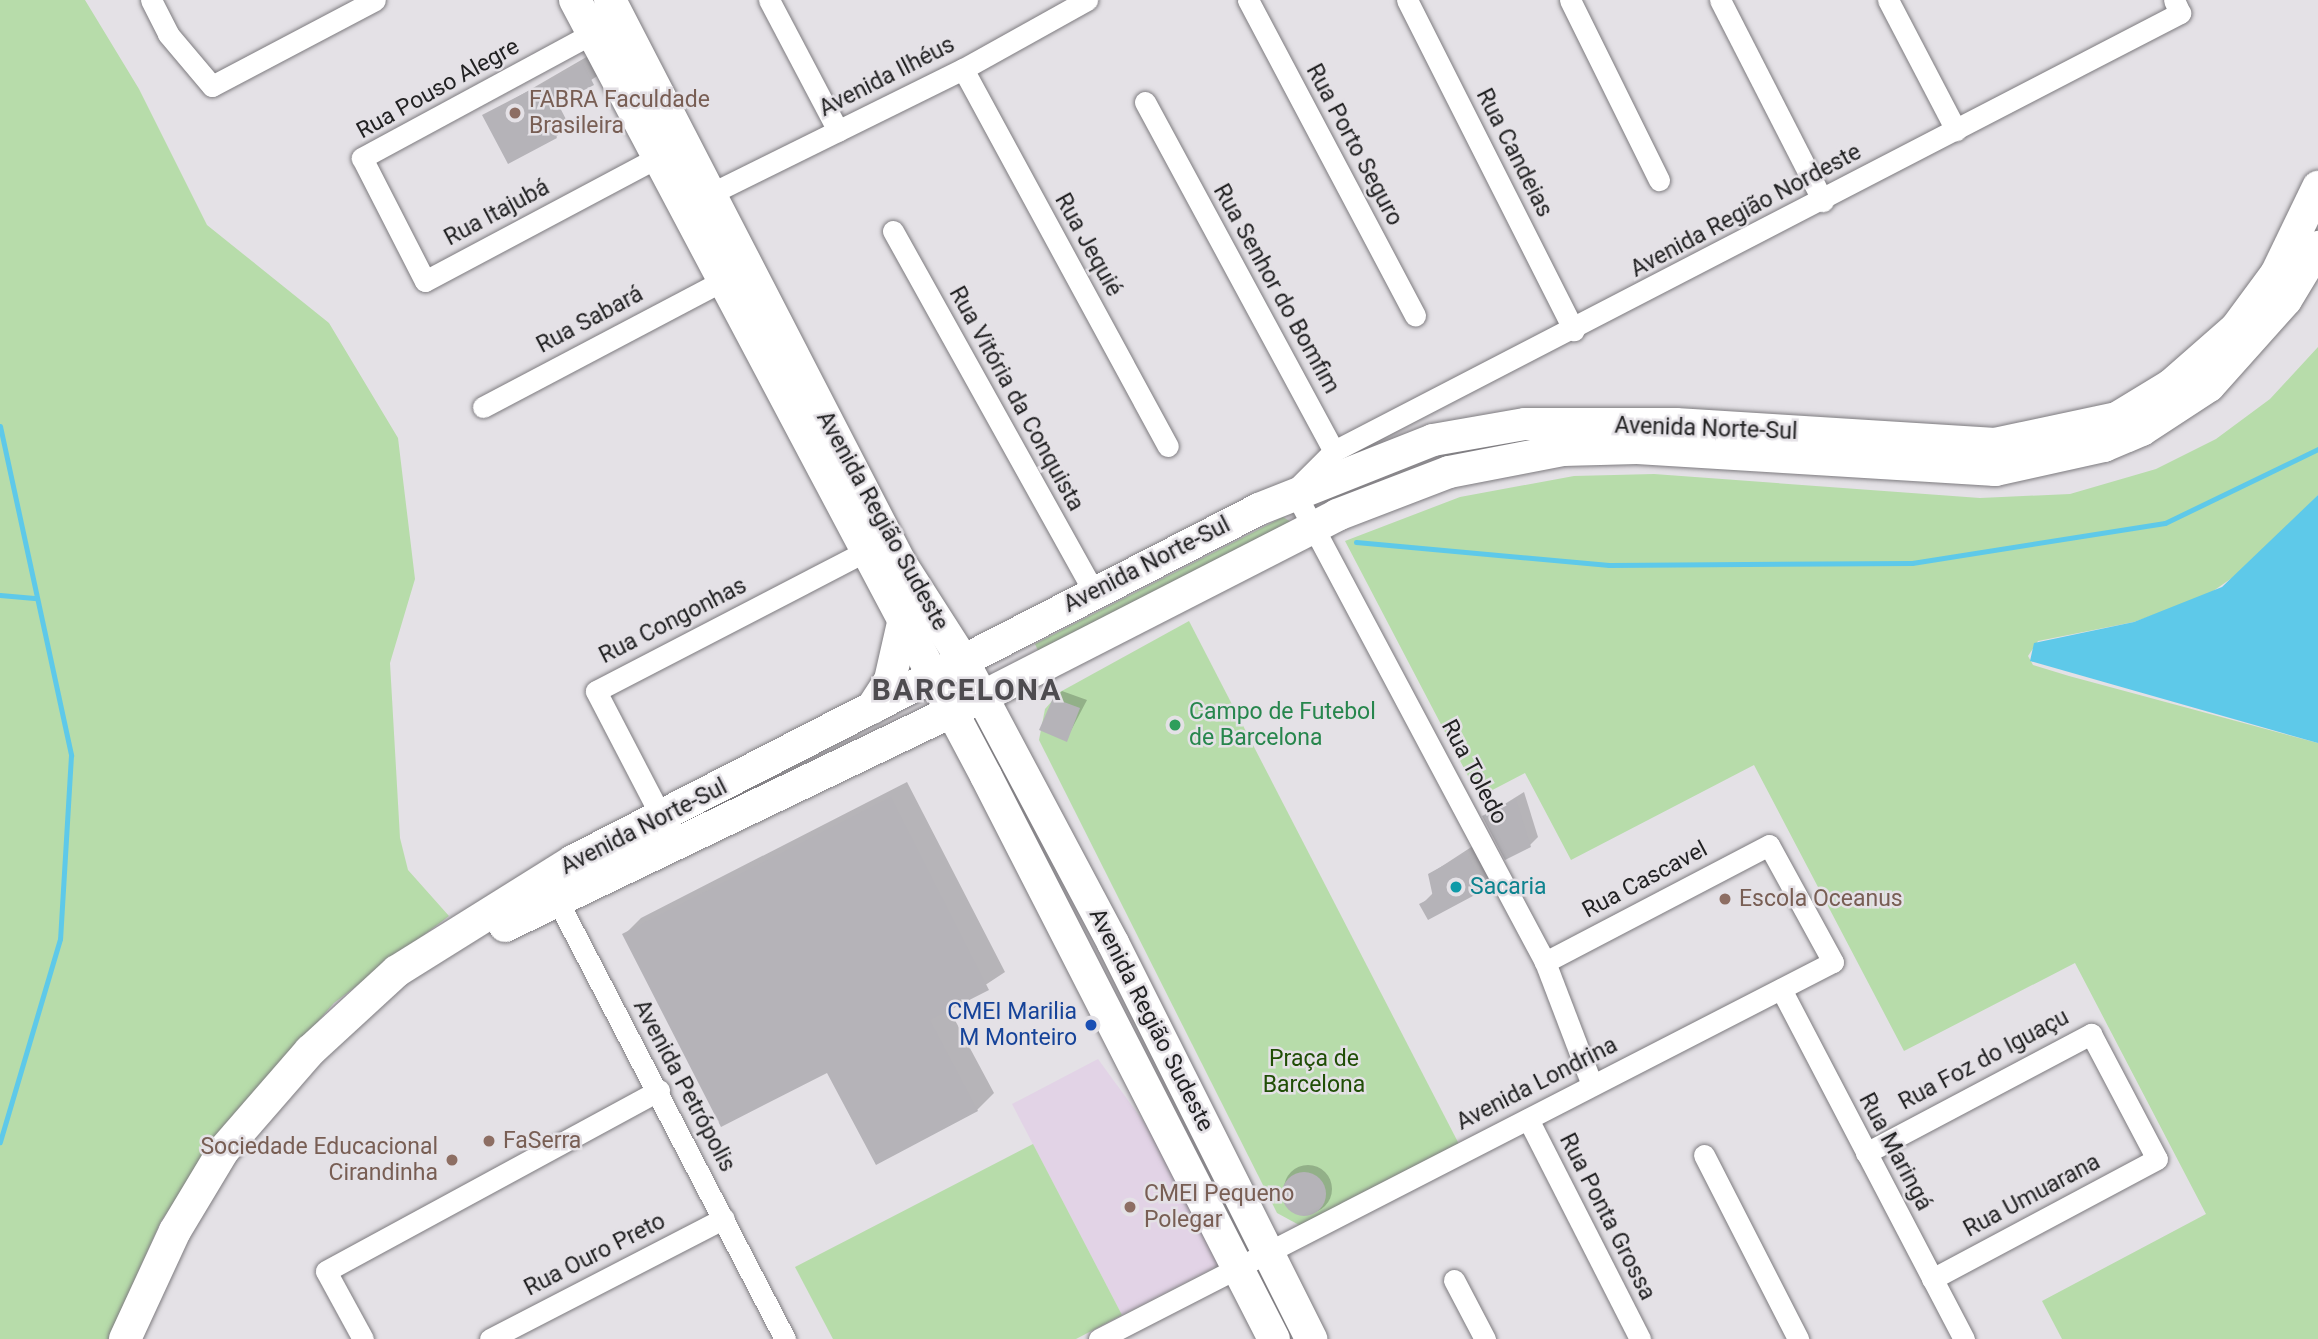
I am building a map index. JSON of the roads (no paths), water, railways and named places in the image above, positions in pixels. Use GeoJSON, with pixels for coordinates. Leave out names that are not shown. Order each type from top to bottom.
{"type":"FeatureCollection","features":[{"type":"Feature","properties":{"kind":"main road","name":"Avenida Região Sudeste"},"geometry":{"type":"LineString","coordinates":[[575,0],[864,552],[952,710],[1076,962],[1274,1339]]}},
{"type":"Feature","properties":{"kind":"main road","name":"Avenida Região Sudeste"},"geometry":{"type":"LineString","coordinates":[[610,0],[708,195],[935,618],[962,659],[1084,886],[1311,1339]]}},
{"type":"Feature","properties":{"kind":"main road","name":"Avenida Norte-Sul"},"geometry":{"type":"LineString","coordinates":[[125,1339],[158,1263],[218,1159],[310,1051],[397,971],[573,861],[662,818],[962,659],[1294,491],[1433,440],[1525,424],[1676,424],[1995,444],[2091,427],[2145,404],[2236,328],[2276,274],[2318,187]]}},
{"type":"Feature","properties":{"kind":"main road","name":"Avenida Norte-Sul"},"geometry":{"type":"LineString","coordinates":[[141,1339],[231,1167],[329,1051],[439,962],[554,901],[897,734],[982,697],[1315,526],[1449,472],[1563,450],[1674,449],[1995,470],[2081,453],[2142,430],[2209,386],[2286,300],[2318,247]]}},
{"type":"Feature","properties":{"kind":"main road"},"geometry":{"type":"LineString","coordinates":[[935,618],[963,632],[1015,632]]}},
{"type":"Feature","properties":{"kind":"main road"},"geometry":{"type":"LineString","coordinates":[[872,708],[890,680],[903,622]]}},
{"type":"Feature","properties":{"kind":"main road"},"geometry":{"type":"LineString","coordinates":[[1001,734],[999,703],[1031,672]]}},
{"type":"Feature","properties":{"kind":"main road"},"geometry":{"type":"LineString","coordinates":[[897,734],[925,736],[981,767]]}},
{"type":"Feature","properties":{"kind":"main road"},"geometry":{"type":"LineString","coordinates":[[1049,904],[1065,887],[1084,886]]}},
{"type":"Feature","properties":{"kind":"main road"},"geometry":{"type":"LineString","coordinates":[[1076,962],[1113,943]]}},
{"type":"Feature","properties":{"kind":"street"},"geometry":{"type":"LineString","coordinates":[[151,0],[168,34],[212,86],[375,0]]}},
{"type":"Feature","properties":{"kind":"street"},"geometry":{"type":"LineString","coordinates":[[769,0],[838,131]]}},
{"type":"Feature","properties":{"kind":"street","name":"Avenida Ilhéus"},"geometry":{"type":"LineString","coordinates":[[708,195],[963,69],[1087,0]]}},
{"type":"Feature","properties":{"kind":"street","name":"Rua Porto Seguro"},"geometry":{"type":"LineString","coordinates":[[1248,0],[1415,315]]}},
{"type":"Feature","properties":{"kind":"street","name":"Rua Candeias"},"geometry":{"type":"LineString","coordinates":[[1407,0],[1574,330]]}},
{"type":"Feature","properties":{"kind":"street"},"geometry":{"type":"LineString","coordinates":[[1570,0],[1659,180]]}},
{"type":"Feature","properties":{"kind":"street"},"geometry":{"type":"LineString","coordinates":[[1720,0],[1823,201]]}},
{"type":"Feature","properties":{"kind":"street"},"geometry":{"type":"LineString","coordinates":[[1888,0],[1956,130]]}},
{"type":"Feature","properties":{"kind":"street","name":"Avenida Região Nordeste"},"geometry":{"type":"LineString","coordinates":[[1334,451],[1823,201],[2177,6]]}},
{"type":"Feature","properties":{"kind":"street","name":"Rua Pouso Alegre"},"geometry":{"type":"LineString","coordinates":[[393,215],[362,158],[593,33]]}},
{"type":"Feature","properties":{"kind":"street","name":"Rua Jequié"},"geometry":{"type":"LineString","coordinates":[[963,69],[1168,446]]}},
{"type":"Feature","properties":{"kind":"street","name":"Rua Senhor do Bomfim"},"geometry":{"type":"LineString","coordinates":[[1145,102],[1334,451]]}},
{"type":"Feature","properties":{"kind":"street","name":"Rua Itajubá"},"geometry":{"type":"LineString","coordinates":[[393,215],[425,281],[658,157]]}},
{"type":"Feature","properties":{"kind":"street","name":"Rua Vitória da Conquista"},"geometry":{"type":"LineString","coordinates":[[893,231],[1094,592]]}},
{"type":"Feature","properties":{"kind":"street","name":"Rua Sabará"},"geometry":{"type":"LineString","coordinates":[[483,407],[722,281]]}},
{"type":"Feature","properties":{"kind":"street"},"geometry":{"type":"LineString","coordinates":[[1294,491],[1334,451]]}},
{"type":"Feature","properties":{"kind":"street","name":"Rua Toledo"},"geometry":{"type":"LineString","coordinates":[[1294,491],[1545,962],[1592,1085]]}},
{"type":"Feature","properties":{"kind":"street","name":"Rua Congonhas"},"geometry":{"type":"LineString","coordinates":[[662,818],[596,691],[864,552]]}},
{"type":"Feature","properties":{"kind":"street","name":"Rua Cascavel"},"geometry":{"type":"LineString","coordinates":[[1545,962],[1769,845]]}},
{"type":"Feature","properties":{"kind":"street","name":"Avenida Londrina"},"geometry":{"type":"LineString","coordinates":[[1100,1339],[1833,962],[1769,845]]}},
{"type":"Feature","properties":{"kind":"street"},"geometry":{"type":"LineString","coordinates":[[554,901],[557,879],[573,861]]}},
{"type":"Feature","properties":{"kind":"street","name":"Avenida Petrópolis"},"geometry":{"type":"LineString","coordinates":[[554,901],[659,1090],[784,1338]]}},
{"type":"Feature","properties":{"kind":"street","name":"Rua Maringá"},"geometry":{"type":"LineString","coordinates":[[1781,989],[1964,1339]]}},
{"type":"Feature","properties":{"kind":"street","name":"Rua Foz do Iguaçu"},"geometry":{"type":"LineString","coordinates":[[1866,1153],[2091,1034],[2157,1159]]}},
{"type":"Feature","properties":{"kind":"street"},"geometry":{"type":"LineString","coordinates":[[363,1339],[326,1270],[659,1090]]}},
{"type":"Feature","properties":{"kind":"street","name":"Rua Ponta Grossa"},"geometry":{"type":"LineString","coordinates":[[1528,1119],[1640,1339]]}},
{"type":"Feature","properties":{"kind":"street"},"geometry":{"type":"LineString","coordinates":[[1704,1155],[1798,1339]]}},
{"type":"Feature","properties":{"kind":"street","name":"Rua Umuarana"},"geometry":{"type":"LineString","coordinates":[[1932,1279],[2157,1159]]}},
{"type":"Feature","properties":{"kind":"street","name":"Rua Ouro Preto"},"geometry":{"type":"LineString","coordinates":[[490,1339],[724,1218]]}},
{"type":"Feature","properties":{"kind":"street"},"geometry":{"type":"LineString","coordinates":[[1454,1280],[1485,1339]]}},
{"type":"Feature","properties":{"kind":"water"},"geometry":{"type":"Polygon","coordinates":[[[2318,495],[2318,743],[2030,661],[2034,643],[2134,622],[2222,587],[2318,495]]]}},
{"type":"Feature","properties":{"kind":"waterway"},"geometry":{"type":"LineString","coordinates":[[0,426],[71,755],[60,939],[0,1142]]}},
{"type":"Feature","properties":{"kind":"waterway"},"geometry":{"type":"LineString","coordinates":[[1356,542],[1609,565],[1912,563],[2165,523],[2318,449]]}},
{"type":"Feature","properties":{"kind":"waterway"},"geometry":{"type":"LineString","coordinates":[[0,595],[37,598]]}},
{"type":"Feature","properties":{"kind":"place","name":"FABRA Faculdade Brasileira"},"geometry":{"type":"Point","coordinates":[515,113]}},
{"type":"Feature","properties":{"kind":"place","name":"Campo de Futebol de Barcelona"},"geometry":{"type":"Point","coordinates":[1175,725]}},
{"type":"Feature","properties":{"kind":"place","name":"Sacaria"},"geometry":{"type":"Point","coordinates":[1456,887]}},
{"type":"Feature","properties":{"kind":"place","name":"Escola Oceanus"},"geometry":{"type":"Point","coordinates":[1725,899]}},
{"type":"Feature","properties":{"kind":"place","name":"CMEI Marilia M Monteiro"},"geometry":{"type":"Point","coordinates":[1091,1025]}},
{"type":"Feature","properties":{"kind":"place","name":"FaSerra"},"geometry":{"type":"Point","coordinates":[489,1141]}},
{"type":"Feature","properties":{"kind":"place","name":"Sociedade Educacional Cirandinha"},"geometry":{"type":"Point","coordinates":[452,1160]}},
{"type":"Feature","properties":{"kind":"place","name":"CMEI Pequeno Polegar"},"geometry":{"type":"Point","coordinates":[1130,1207]}},
{"type":"Feature","properties":{"kind":"district","name":"BARCELONA"},"geometry":{"type":"Point","coordinates":[967,690]}},
{"type":"Feature","properties":{"kind":"park label","name":"Praça de Barcelona"},"geometry":{"type":"Point","coordinates":[1314,1072]}}]}
